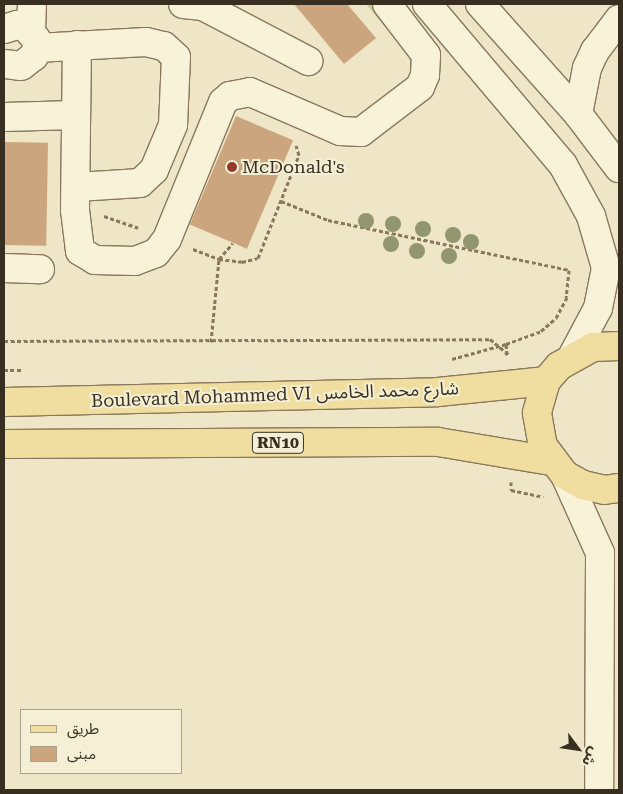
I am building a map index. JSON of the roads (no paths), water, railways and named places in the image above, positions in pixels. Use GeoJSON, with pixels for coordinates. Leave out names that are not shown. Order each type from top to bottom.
{"type":"FeatureCollection","features":[{"type":"Feature","properties":{"kind":"main road"},"geometry":{"type":"LineString","coordinates":[[558,468],[541,438],[537,413],[546,381],[559,366],[572,357],[593,347],[619,346]]}},
{"type":"Feature","properties":{"kind":"main road","name":"Boulevard Mohammed VI شارع محمد الخامس"},"geometry":{"type":"LineString","coordinates":[[4,402],[438,392],[546,381]]}},
{"type":"Feature","properties":{"kind":"main road","name":"RN10"},"geometry":{"type":"LineString","coordinates":[[4,444],[438,442],[558,468],[583,485],[604,490],[619,488]]}},
{"type":"Feature","properties":{"kind":"street"},"geometry":{"type":"LineString","coordinates":[[4,22],[8,4]]}},
{"type":"Feature","properties":{"kind":"street"},"geometry":{"type":"LineString","coordinates":[[4,64],[21,66],[34,56],[32,4]]}},
{"type":"Feature","properties":{"kind":"street"},"geometry":{"type":"LineString","coordinates":[[196,4],[308,61]]}},
{"type":"Feature","properties":{"kind":"street"},"geometry":{"type":"LineString","coordinates":[[78,45],[76,115],[84,188],[80,251],[95,260],[135,261],[156,253],[167,239],[223,102],[241,92],[250,92],[340,131],[361,132],[420,87],[425,75],[426,56],[387,4]]}},
{"type":"Feature","properties":{"kind":"street"},"geometry":{"type":"LineString","coordinates":[[427,4],[563,166],[591,216],[606,268],[598,308],[572,357]]}},
{"type":"Feature","properties":{"kind":"street"},"geometry":{"type":"LineString","coordinates":[[480,4],[578,114],[619,168]]}},
{"type":"Feature","properties":{"kind":"street"},"geometry":{"type":"LineString","coordinates":[[578,114],[587,68],[595,51],[619,19]]}},
{"type":"Feature","properties":{"kind":"street"},"geometry":{"type":"LineString","coordinates":[[4,29],[17,25],[34,39],[78,45],[155,42],[176,57],[173,125],[154,170],[140,183],[84,188]]}},
{"type":"Feature","properties":{"kind":"street"},"geometry":{"type":"LineString","coordinates":[[4,117],[76,115]]}},
{"type":"Feature","properties":{"kind":"street"},"geometry":{"type":"LineString","coordinates":[[4,268],[40,269]]}},
{"type":"Feature","properties":{"kind":"street"},"geometry":{"type":"LineString","coordinates":[[558,468],[600,554],[599,790]]}},
{"type":"Feature","properties":{"kind":"place","name":"McDonald's"},"geometry":{"type":"Point","coordinates":[232,167]}}]}
